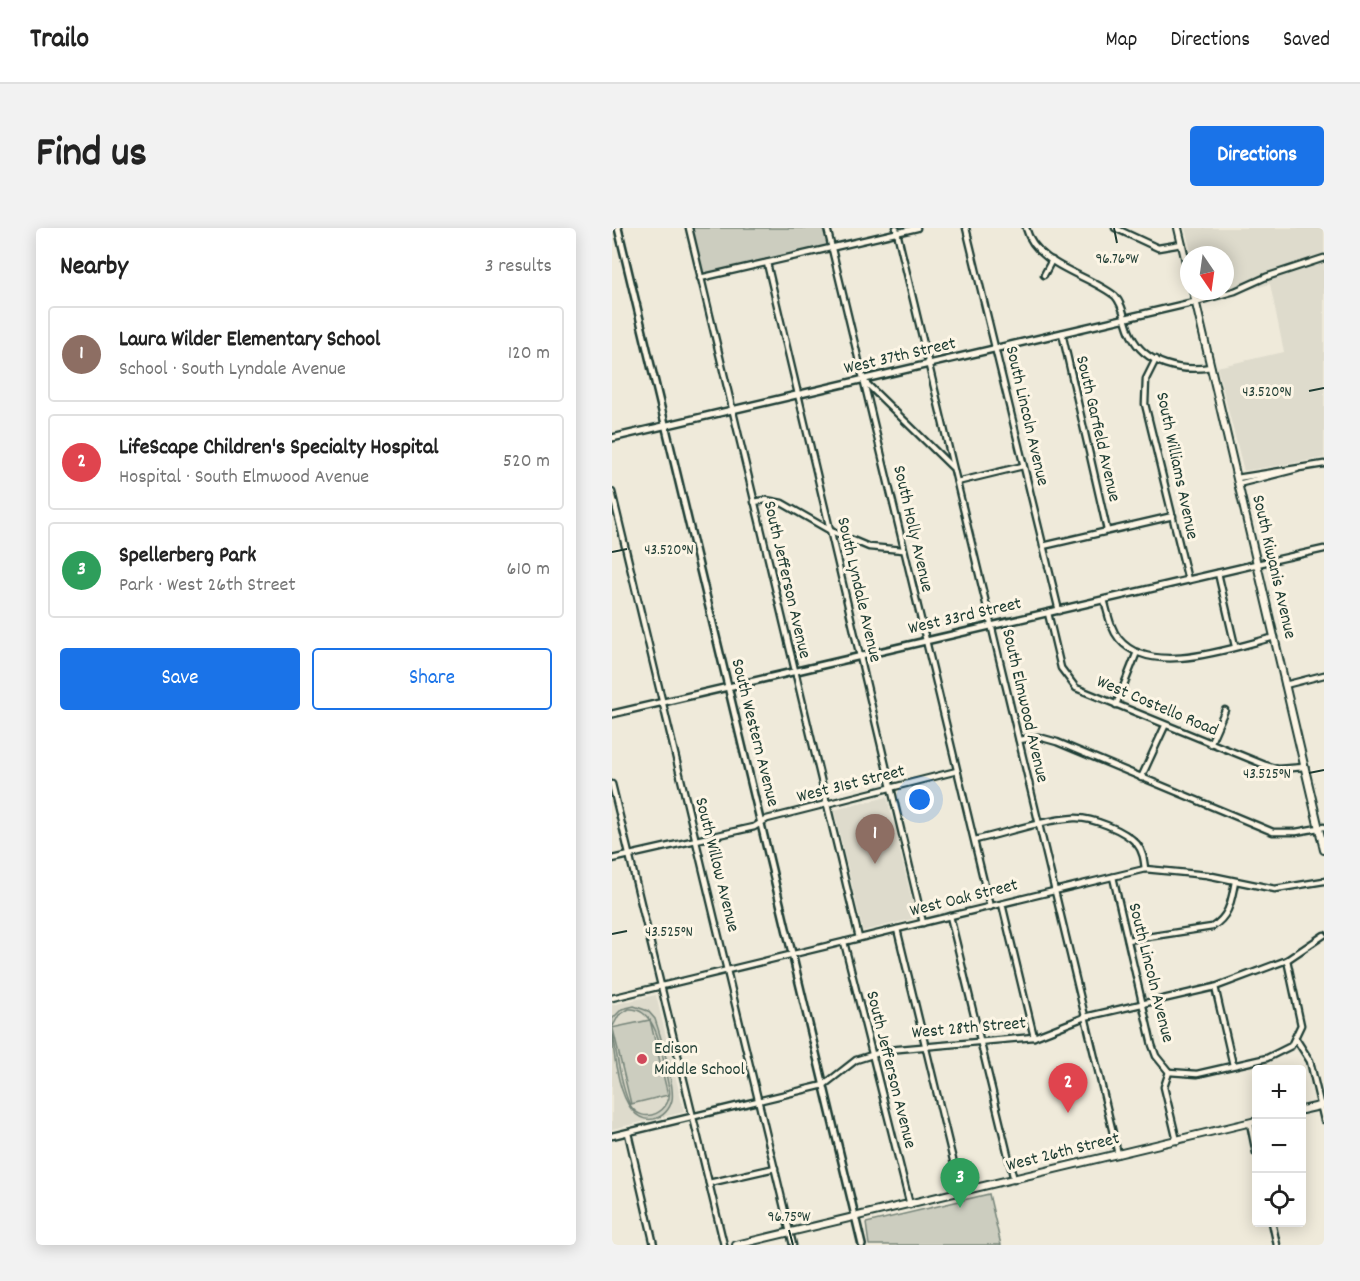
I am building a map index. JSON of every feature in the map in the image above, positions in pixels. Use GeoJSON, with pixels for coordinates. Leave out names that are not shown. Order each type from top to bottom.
{"type":"FeatureCollection","features":[{"type":"Feature","properties":{"kind":"main road"},"geometry":{"type":"LineString","coordinates":[[1178,228],[1182,244]]}},
{"type":"Feature","properties":{"kind":"main road","name":"South Kiwanis Avenue"},"geometry":{"type":"LineString","coordinates":[[1195,302],[1305,767],[1322,828],[1324,850]]}},
{"type":"Feature","properties":{"kind":"main road"},"geometry":{"type":"LineString","coordinates":[[1306,1109],[1323,1105]]}},
{"type":"Feature","properties":{"kind":"main road","name":"West 26th Street"},"geometry":{"type":"LineString","coordinates":[[736,1245],[1252,1122]]}},
{"type":"Feature","properties":{"kind":"street","name":"South Western Avenue"},"geometry":{"type":"LineString","coordinates":[[618,228],[862,1245]]}},
{"type":"Feature","properties":{"kind":"street","name":"South Jefferson Avenue"},"geometry":{"type":"LineString","coordinates":[[689,228],[859,938]]}},
{"type":"Feature","properties":{"kind":"street","name":"South Holly Avenue"},"geometry":{"type":"LineString","coordinates":[[827,228],[990,907]]}},
{"type":"Feature","properties":{"kind":"street"},"geometry":{"type":"LineString","coordinates":[[700,278],[832,249],[896,230],[917,228]]}},
{"type":"Feature","properties":{"kind":"street","name":"South Lincoln Avenue"},"geometry":{"type":"LineString","coordinates":[[966,228],[1059,611]]}},
{"type":"Feature","properties":{"kind":"street"},"geometry":{"type":"LineString","coordinates":[[1026,228],[1037,248],[1053,260],[1111,292],[1122,306],[1136,344],[1156,359],[1182,370],[1211,367]]}},
{"type":"Feature","properties":{"kind":"street"},"geometry":{"type":"LineString","coordinates":[[1115,228],[1158,248],[1182,244]]}},
{"type":"Feature","properties":{"kind":"street","name":"South Elmwood Avenue"},"geometry":{"type":"LineString","coordinates":[[896,230],[1118,1154]]}},
{"type":"Feature","properties":{"kind":"street"},"geometry":{"type":"LineString","coordinates":[[1195,302],[1235,291],[1266,277],[1324,258]]}},
{"type":"Feature","properties":{"kind":"street"},"geometry":{"type":"LineString","coordinates":[[1044,275],[1053,260]]}},
{"type":"Feature","properties":{"kind":"street","name":"South Lyndale Avenue"},"geometry":{"type":"LineString","coordinates":[[767,263],[923,923]]}},
{"type":"Feature","properties":{"kind":"street","name":"West 37th Street"},"geometry":{"type":"LineString","coordinates":[[612,438],[930,366],[1195,302]]}},
{"type":"Feature","properties":{"kind":"street","name":"South Garfield Avenue"},"geometry":{"type":"LineString","coordinates":[[1062,333],[1107,530]]}},
{"type":"Feature","properties":{"kind":"street","name":"South Williams Avenue"},"geometry":{"type":"LineString","coordinates":[[1156,359],[1146,379],[1145,404],[1188,580]]}},
{"type":"Feature","properties":{"kind":"street"},"geometry":{"type":"LineString","coordinates":[[864,381],[952,467]]}},
{"type":"Feature","properties":{"kind":"street"},"geometry":{"type":"LineString","coordinates":[[1238,481],[1269,471],[1324,464]]}},
{"type":"Feature","properties":{"kind":"street"},"geometry":{"type":"LineString","coordinates":[[957,482],[1023,466]]}},
{"type":"Feature","properties":{"kind":"street","name":"South Willow Avenue"},"geometry":{"type":"LineString","coordinates":[[612,492],[793,1245]]}},
{"type":"Feature","properties":{"kind":"street"},"geometry":{"type":"LineString","coordinates":[[754,502],[766,500],[782,503],[831,531],[869,547],[903,550]]}},
{"type":"Feature","properties":{"kind":"street"},"geometry":{"type":"LineString","coordinates":[[1043,546],[1173,516]]}},
{"type":"Feature","properties":{"kind":"street","name":"West 33rd Street"},"geometry":{"type":"LineString","coordinates":[[612,714],[1324,549]]}},
{"type":"Feature","properties":{"kind":"street"},"geometry":{"type":"LineString","coordinates":[[1218,573],[1235,646]]}},
{"type":"Feature","properties":{"kind":"street"},"geometry":{"type":"LineString","coordinates":[[1104,600],[1114,632],[1123,644],[1137,652],[1174,659],[1275,637]]}},
{"type":"Feature","properties":{"kind":"street","name":"West Costello Road"},"geometry":{"type":"LineString","coordinates":[[1048,613],[1064,675],[1076,688],[1165,726],[1271,767],[1305,767]]}},
{"type":"Feature","properties":{"kind":"street"},"geometry":{"type":"LineString","coordinates":[[1116,705],[1137,652]]}},
{"type":"Feature","properties":{"kind":"street"},"geometry":{"type":"LineString","coordinates":[[1286,685],[1324,675]]}},
{"type":"Feature","properties":{"kind":"street"},"geometry":{"type":"LineString","coordinates":[[1210,744],[1225,710]]}},
{"type":"Feature","properties":{"kind":"street"},"geometry":{"type":"LineString","coordinates":[[1142,778],[1165,726]]}},
{"type":"Feature","properties":{"kind":"street"},"geometry":{"type":"LineString","coordinates":[[1019,740],[1047,738],[1263,830],[1284,832],[1322,828]]}},
{"type":"Feature","properties":{"kind":"street","name":"West 31st Street"},"geometry":{"type":"LineString","coordinates":[[612,859],[696,841],[957,771]]}},
{"type":"Feature","properties":{"kind":"street"},"geometry":{"type":"LineString","coordinates":[[612,784],[724,1245]]}},
{"type":"Feature","properties":{"kind":"street"},"geometry":{"type":"LineString","coordinates":[[975,840],[1075,818],[1090,820],[1136,842],[1143,854],[1145,869]]}},
{"type":"Feature","properties":{"kind":"street","name":"West Oak Street"},"geometry":{"type":"LineString","coordinates":[[612,998],[1145,869],[1207,876],[1281,889],[1324,881]]}},
{"type":"Feature","properties":{"kind":"street","name":"South Lincoln Avenue"},"geometry":{"type":"LineString","coordinates":[[1113,877],[1152,1045],[1156,1056],[1168,1072]]}},
{"type":"Feature","properties":{"kind":"street"},"geometry":{"type":"LineString","coordinates":[[1128,940],[1212,927],[1222,921],[1228,912],[1235,882]]}},
{"type":"Feature","properties":{"kind":"street"},"geometry":{"type":"LineString","coordinates":[[1002,904],[1034,1037]]}},
{"type":"Feature","properties":{"kind":"street"},"geometry":{"type":"LineString","coordinates":[[950,916],[1014,1180]]}},
{"type":"Feature","properties":{"kind":"street"},"geometry":{"type":"LineString","coordinates":[[897,929],[961,1193]]}},
{"type":"Feature","properties":{"kind":"street","name":"West 28th Street"},"geometry":{"type":"LineString","coordinates":[[612,1136],[824,1085],[848,1065],[888,1050],[1034,1037],[1085,1017],[1215,987],[1287,960],[1324,934]]}},
{"type":"Feature","properties":{"kind":"street","name":"South Jefferson Avenue"},"geometry":{"type":"LineString","coordinates":[[844,942],[910,1205]]}},
{"type":"Feature","properties":{"kind":"street"},"geometry":{"type":"LineString","coordinates":[[1177,1141],[1164,1087],[1168,1072],[1185,1075],[1280,1053],[1296,1039],[1301,1025],[1287,960]]}},
{"type":"Feature","properties":{"kind":"street"},"geometry":{"type":"LineString","coordinates":[[1215,987],[1233,1065]]}},
{"type":"Feature","properties":{"kind":"street"},"geometry":{"type":"LineString","coordinates":[[1296,1039],[1310,1061],[1323,1105],[1324,1120]]}},
{"type":"Feature","properties":{"kind":"street"},"geometry":{"type":"LineString","coordinates":[[628,1133],[654,1245]]}},
{"type":"Feature","properties":{"kind":"street"},"geometry":{"type":"LineString","coordinates":[[709,1183],[774,1168]]}},
{"type":"Feature","properties":{"kind":"street"},"geometry":{"type":"LineString","coordinates":[[1273,1227],[1277,1245]]}},
{"type":"Feature","properties":{"kind":"shaded area"},"geometry":{"type":"Polygon","coordinates":[[[689,228],[827,228],[832,248],[700,278],[689,228]]]}},
{"type":"Feature","properties":{"kind":"shaded area"},"geometry":{"type":"Polygon","coordinates":[[[1185,228],[1324,228],[1324,458],[1244,471],[1217,367],[1284,352],[1270,284],[1234,294],[1234,246],[1190,246],[1185,228]]]}},
{"type":"Feature","properties":{"kind":"shaded area"},"geometry":{"type":"Polygon","coordinates":[[[887,797],[916,918],[863,931],[834,810],[887,797]]]}},
{"type":"Feature","properties":{"kind":"shaded area","name":"Edison Middle School"},"geometry":{"type":"Polygon","coordinates":[[[656,995],[684,1112],[612,1129],[612,1005],[656,995]]]}},
{"type":"Feature","properties":{"kind":"shaded area"},"geometry":{"type":"Polygon","coordinates":[[[634,1006],[648,1011],[655,1019],[669,1072],[672,1100],[666,1112],[654,1119],[642,1118],[632,1110],[624,1097],[616,1063],[612,1030],[612,1028],[612,1019],[622,1009],[634,1006]],[[629,1009],[619,1015],[612,1028],[649,1020],[639,1011],[629,1009]],[[650,1022],[668,1095],[631,1104],[613,1029],[624,1090],[630,1105],[642,1115],[656,1113],[662,1109],[669,1096],[662,1052],[654,1027],[650,1022]]]}},
{"type":"Feature","properties":{"kind":"shaded area"},"geometry":{"type":"Polygon","coordinates":[[[989,1194],[1001,1245],[869,1245],[866,1223],[989,1194]]]}},
{"type":"Feature","properties":{"kind":"place","name":"Laura Wilder Elementary School"},"geometry":{"type":"Point","coordinates":[875,864]}},
{"type":"Feature","properties":{"kind":"place","name":"Edison Middle School"},"geometry":{"type":"Point","coordinates":[642,1059]}},
{"type":"Feature","properties":{"kind":"place","name":"LifeScape Children's Specialty Hospital"},"geometry":{"type":"Point","coordinates":[1068,1113]}},
{"type":"Feature","properties":{"kind":"place","name":"Spellerberg Park"},"geometry":{"type":"Point","coordinates":[960,1208]}}]}
